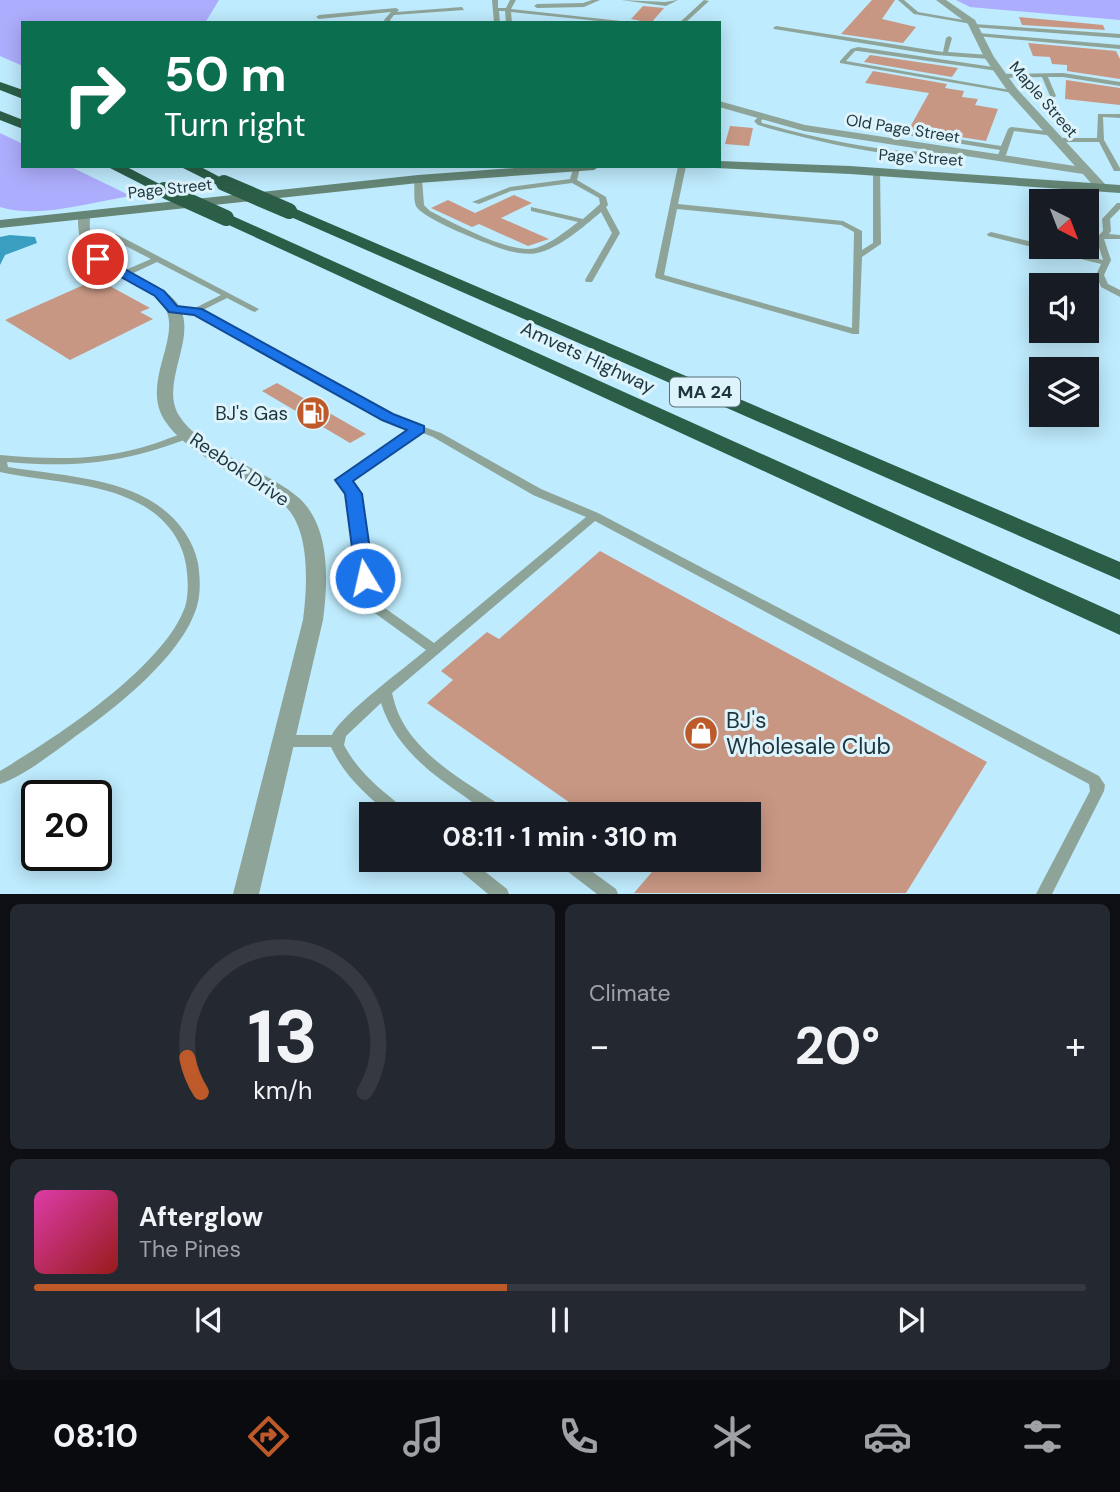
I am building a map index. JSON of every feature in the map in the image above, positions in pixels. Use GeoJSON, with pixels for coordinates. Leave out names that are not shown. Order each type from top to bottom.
{"type":"FeatureCollection","features":[{"type":"Feature","properties":{"kind":"highway"},"geometry":{"type":"LineString","coordinates":[[0,86],[21,95]]}},
{"type":"Feature","properties":{"kind":"highway"},"geometry":{"type":"LineString","coordinates":[[0,115],[21,124]]}},
{"type":"Feature","properties":{"kind":"highway","name":"Amvets Highway"},"geometry":{"type":"LineString","coordinates":[[117,168],[1120,626]]}},
{"type":"Feature","properties":{"kind":"highway","name":"Amvets Highway"},"geometry":{"type":"LineString","coordinates":[[190,168],[1120,572]]}},
{"type":"Feature","properties":{"kind":"main road","name":"Page Street"},"geometry":{"type":"LineString","coordinates":[[721,165],[877,172],[1120,190]]}},
{"type":"Feature","properties":{"kind":"main road","name":"Page Street"},"geometry":{"type":"LineString","coordinates":[[0,224],[418,179],[563,168]]}},
{"type":"Feature","properties":{"kind":"street","name":"Maple Street"},"geometry":{"type":"LineString","coordinates":[[940,0],[975,28],[989,57],[1013,91],[1101,187]]}},
{"type":"Feature","properties":{"kind":"street","name":"Old Page Street"},"geometry":{"type":"LineString","coordinates":[[721,105],[792,126],[894,142],[917,140],[947,151],[1003,154],[1085,171]]}},
{"type":"Feature","properties":{"kind":"street"},"geometry":{"type":"LineString","coordinates":[[84,215],[81,236],[86,248],[160,294],[173,309]]}},
{"type":"Feature","properties":{"kind":"street","name":"Reebok Drive"},"geometry":{"type":"LineString","coordinates":[[173,309],[175,321],[164,399],[170,415],[188,435],[292,503],[307,527],[315,571],[315,608],[246,894]]}},
{"type":"Feature","properties":{"kind":"lane"},"geometry":{"type":"LineString","coordinates":[[388,21],[394,12],[396,0]]}},
{"type":"Feature","properties":{"kind":"lane"},"geometry":{"type":"LineString","coordinates":[[495,0],[497,21]]}},
{"type":"Feature","properties":{"kind":"lane"},"geometry":{"type":"LineString","coordinates":[[496,9],[510,5],[554,7],[589,4],[597,0]]}},
{"type":"Feature","properties":{"kind":"lane"},"geometry":{"type":"LineString","coordinates":[[624,0],[666,4],[675,0]]}},
{"type":"Feature","properties":{"kind":"lane"},"geometry":{"type":"LineString","coordinates":[[901,0],[916,13],[975,28],[1120,47]]}},
{"type":"Feature","properties":{"kind":"lane"},"geometry":{"type":"LineString","coordinates":[[684,21],[706,1]]}},
{"type":"Feature","properties":{"kind":"lane"},"geometry":{"type":"LineString","coordinates":[[510,5],[536,13],[616,21]]}},
{"type":"Feature","properties":{"kind":"lane"},"geometry":{"type":"LineString","coordinates":[[319,17],[461,9]]}},
{"type":"Feature","properties":{"kind":"lane"},"geometry":{"type":"LineString","coordinates":[[531,21],[536,13]]}},
{"type":"Feature","properties":{"kind":"lane"},"geometry":{"type":"LineString","coordinates":[[776,28],[945,54],[989,57]]}},
{"type":"Feature","properties":{"kind":"lane"},"geometry":{"type":"LineString","coordinates":[[975,28],[1120,36]]}},
{"type":"Feature","properties":{"kind":"lane"},"geometry":{"type":"LineString","coordinates":[[945,54],[949,38]]}},
{"type":"Feature","properties":{"kind":"lane"},"geometry":{"type":"LineString","coordinates":[[1013,91],[842,62],[855,49],[980,66],[1000,72],[1070,75],[1120,84]]}},
{"type":"Feature","properties":{"kind":"lane"},"geometry":{"type":"LineString","coordinates":[[975,85],[980,66]]}},
{"type":"Feature","properties":{"kind":"lane"},"geometry":{"type":"LineString","coordinates":[[1044,75],[1053,96]]}},
{"type":"Feature","properties":{"kind":"lane"},"geometry":{"type":"LineString","coordinates":[[1117,169],[1101,140],[1100,115],[1120,116]]}},
{"type":"Feature","properties":{"kind":"lane"},"geometry":{"type":"LineString","coordinates":[[917,140],[1003,154],[1011,129],[1056,137],[1101,140]]}},
{"type":"Feature","properties":{"kind":"lane"},"geometry":{"type":"LineString","coordinates":[[894,142],[933,156],[947,151]]}},
{"type":"Feature","properties":{"kind":"lane"},"geometry":{"type":"LineString","coordinates":[[573,181],[576,168]]}},
{"type":"Feature","properties":{"kind":"lane"},"geometry":{"type":"LineString","coordinates":[[673,206],[844,223],[858,231],[856,332],[659,276],[673,206],[682,168]]}},
{"type":"Feature","properties":{"kind":"lane"},"geometry":{"type":"LineString","coordinates":[[857,256],[877,244],[877,172]]}},
{"type":"Feature","properties":{"kind":"lane"},"geometry":{"type":"LineString","coordinates":[[418,179],[421,206],[426,213],[502,245],[537,250],[562,237],[605,202],[602,197],[573,181],[510,189],[476,202]]}},
{"type":"Feature","properties":{"kind":"lane"},"geometry":{"type":"LineString","coordinates":[[1102,236],[1107,231],[1106,219],[1120,205]]}},
{"type":"Feature","properties":{"kind":"lane"},"geometry":{"type":"LineString","coordinates":[[589,280],[616,233],[602,207]]}},
{"type":"Feature","properties":{"kind":"lane"},"geometry":{"type":"LineString","coordinates":[[534,209],[583,220]]}},
{"type":"Feature","properties":{"kind":"lane"},"geometry":{"type":"LineString","coordinates":[[991,234],[1106,261],[1120,261]]}},
{"type":"Feature","properties":{"kind":"lane"},"geometry":{"type":"LineString","coordinates":[[113,236],[255,309]]}},
{"type":"Feature","properties":{"kind":"lane"},"geometry":{"type":"LineString","coordinates":[[1102,236],[1120,237]]}},
{"type":"Feature","properties":{"kind":"lane"},"geometry":{"type":"LineString","coordinates":[[1102,236],[1106,261],[1101,280],[1120,294]]}},
{"type":"Feature","properties":{"kind":"lane"},"geometry":{"type":"LineString","coordinates":[[124,274],[157,259]]}},
{"type":"Feature","properties":{"kind":"lane"},"geometry":{"type":"LineString","coordinates":[[195,311],[227,295]]}},
{"type":"Feature","properties":{"kind":"lane"},"geometry":{"type":"LineString","coordinates":[[173,309],[195,311],[387,417],[459,447],[537,492],[594,516],[1094,780],[1098,785],[1097,791],[1044,894]]}},
{"type":"Feature","properties":{"kind":"lane"},"geometry":{"type":"LineString","coordinates":[[418,429],[343,480],[354,494],[369,603],[435,650]]}},
{"type":"Feature","properties":{"kind":"lane"},"geometry":{"type":"LineString","coordinates":[[0,778],[132,684],[169,648],[190,609],[195,580],[188,549],[170,520],[135,497],[104,487],[3,469],[0,458],[70,462],[114,460],[149,451],[188,435]]}},
{"type":"Feature","properties":{"kind":"lane"},"geometry":{"type":"LineString","coordinates":[[337,741],[349,723],[594,516]]}},
{"type":"Feature","properties":{"kind":"lane"},"geometry":{"type":"LineString","coordinates":[[385,692],[391,719],[404,740],[485,802]]}},
{"type":"Feature","properties":{"kind":"lane"},"geometry":{"type":"LineString","coordinates":[[284,741],[337,741]]}},
{"type":"Feature","properties":{"kind":"lane"},"geometry":{"type":"LineString","coordinates":[[337,741],[341,754],[358,777],[386,802]]}},
{"type":"Feature","properties":{"kind":"lane"},"geometry":{"type":"LineString","coordinates":[[473,872],[501,894]]}},
{"type":"Feature","properties":{"kind":"lane"},"geometry":{"type":"LineString","coordinates":[[580,872],[610,894]]}},
{"type":"Feature","properties":{"kind":"shaded area"},"geometry":{"type":"Polygon","coordinates":[[[0,0],[219,0],[206,21],[21,21],[21,65],[0,56],[0,0]]]}},
{"type":"Feature","properties":{"kind":"shaded area"},"geometry":{"type":"Polygon","coordinates":[[[956,0],[1120,0],[1120,20],[970,7],[956,0]]]}},
{"type":"Feature","properties":{"kind":"shaded area"},"geometry":{"type":"Polygon","coordinates":[[[0,133],[21,143],[21,168],[73,168],[131,196],[48,210],[0,207],[0,133]]]}},
{"type":"Feature","properties":{"kind":"shaded area"},"geometry":{"type":"Polygon","coordinates":[[[0,237],[35,237],[37,243],[5,255],[0,265],[0,237]]]}},
{"type":"Feature","properties":{"kind":"building"},"geometry":{"type":"Polygon","coordinates":[[[872,0],[895,0],[882,19],[916,27],[903,43],[841,34],[872,0]]]}},
{"type":"Feature","properties":{"kind":"building"},"geometry":{"type":"Polygon","coordinates":[[[643,6],[664,8],[653,21],[631,19],[643,6]]]}},
{"type":"Feature","properties":{"kind":"building"},"geometry":{"type":"Polygon","coordinates":[[[1019,17],[1103,25],[1105,30],[1022,25],[1019,17]]]}},
{"type":"Feature","properties":{"kind":"building"},"geometry":{"type":"Polygon","coordinates":[[[1028,43],[1116,51],[1120,59],[1120,79],[1067,71],[1067,65],[1052,64],[1050,57],[1033,56],[1028,43]]]}},
{"type":"Feature","properties":{"kind":"building"},"geometry":{"type":"Polygon","coordinates":[[[870,55],[958,68],[952,77],[864,62],[870,55]]]}},
{"type":"Feature","properties":{"kind":"building"},"geometry":{"type":"Polygon","coordinates":[[[873,71],[947,84],[945,88],[964,91],[962,97],[978,99],[975,105],[998,109],[986,141],[909,129],[929,93],[865,83],[873,71]]]}},
{"type":"Feature","properties":{"kind":"building"},"geometry":{"type":"Polygon","coordinates":[[[1066,80],[1120,88],[1120,105],[1065,99],[1066,80]]]}},
{"type":"Feature","properties":{"kind":"building"},"geometry":{"type":"Polygon","coordinates":[[[730,126],[753,128],[749,146],[725,144],[730,126]]]}},
{"type":"Feature","properties":{"kind":"building"},"geometry":{"type":"Polygon","coordinates":[[[514,195],[532,203],[501,218],[549,239],[528,246],[479,224],[472,227],[431,208],[448,200],[475,213],[514,195]]]}},
{"type":"Feature","properties":{"kind":"building"},"geometry":{"type":"Polygon","coordinates":[[[97,279],[150,308],[140,312],[153,319],[70,360],[5,320],[97,279]]]}},
{"type":"Feature","properties":{"kind":"building","name":"BJ's Gas"},"geometry":{"type":"Polygon","coordinates":[[[277,383],[366,434],[350,443],[262,391],[277,383]]]}},
{"type":"Feature","properties":{"kind":"building","name":"BJ's Wholesale Club"},"geometry":{"type":"Polygon","coordinates":[[[600,551],[987,762],[906,893],[634,893],[652,872],[761,872],[761,802],[569,802],[427,703],[453,680],[441,671],[487,632],[499,639],[600,551]]]}},
{"type":"Feature","properties":{"kind":"place","name":"BJ's Gas"},"geometry":{"type":"Point","coordinates":[313,413]}},
{"type":"Feature","properties":{"kind":"place","name":"BJ's Wholesale Club"},"geometry":{"type":"Point","coordinates":[701,733]}},
{"type":"Feature","properties":{"kind":"route"},"geometry":{"type":"LineString","coordinates":[[98,259],[160,294],[173,309],[197,312],[387,417],[418,429],[343,480],[354,494],[365,578]]}}]}
